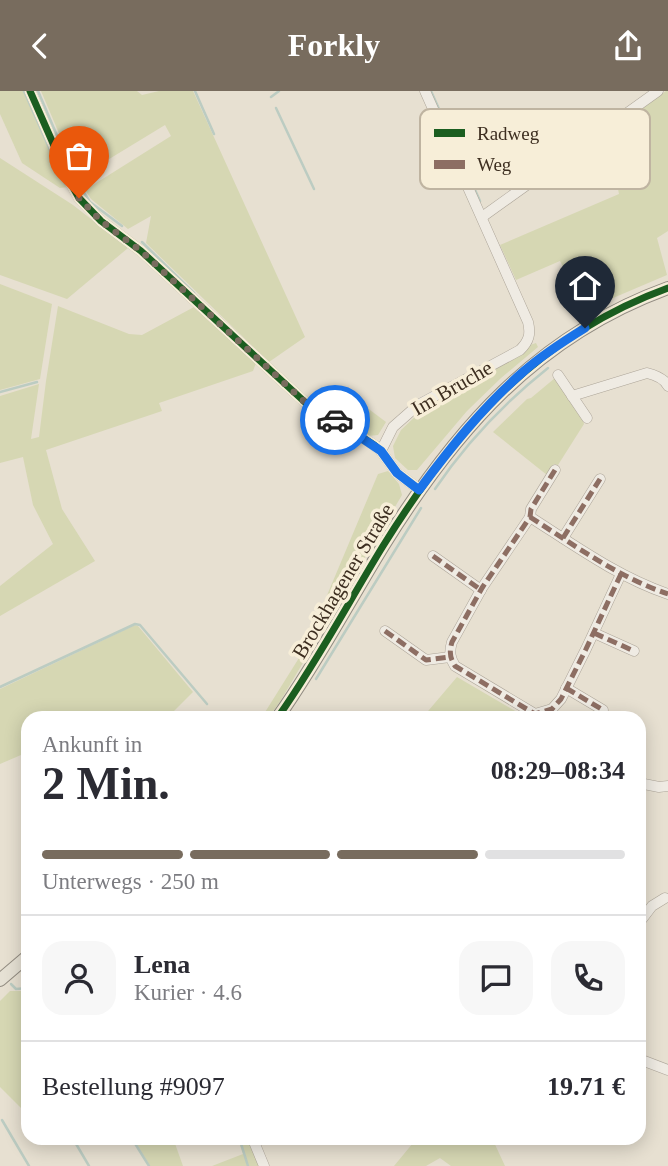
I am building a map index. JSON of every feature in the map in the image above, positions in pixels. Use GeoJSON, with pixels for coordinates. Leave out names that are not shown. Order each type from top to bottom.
{"type":"FeatureCollection","features":[{"type":"Feature","properties":{"kind":"main road","name":"Brockhagener Straße"},"geometry":{"type":"LineString","coordinates":[[282,711],[419,490],[477,417],[546,353],[635,301],[668,288]]}},
{"type":"Feature","properties":{"kind":"main road"},"geometry":{"type":"LineString","coordinates":[[0,980],[21,962]]}},
{"type":"Feature","properties":{"kind":"street"},"geometry":{"type":"LineString","coordinates":[[30,91],[69,182],[79,198],[101,221],[141,251],[307,404],[381,451],[397,473],[419,490]]}},
{"type":"Feature","properties":{"kind":"street","name":"Im Bruche"},"geometry":{"type":"LineString","coordinates":[[425,91],[433,109]]}},
{"type":"Feature","properties":{"kind":"street"},"geometry":{"type":"LineString","coordinates":[[633,109],[658,91]]}},
{"type":"Feature","properties":{"kind":"street","name":"Im Bruche"},"geometry":{"type":"LineString","coordinates":[[381,451],[393,427],[418,404],[520,350],[529,337],[528,322],[469,189]]}},
{"type":"Feature","properties":{"kind":"street"},"geometry":{"type":"LineString","coordinates":[[482,217],[521,189]]}},
{"type":"Feature","properties":{"kind":"street"},"geometry":{"type":"LineString","coordinates":[[572,396],[647,373],[657,375],[668,386]]}},
{"type":"Feature","properties":{"kind":"street"},"geometry":{"type":"LineString","coordinates":[[558,375],[587,418]]}},
{"type":"Feature","properties":{"kind":"street"},"geometry":{"type":"LineString","coordinates":[[527,711],[455,666],[449,651],[481,590],[530,517],[531,509],[555,470]]}},
{"type":"Feature","properties":{"kind":"street"},"geometry":{"type":"LineString","coordinates":[[563,538],[600,479]]}},
{"type":"Feature","properties":{"kind":"street"},"geometry":{"type":"LineString","coordinates":[[530,517],[621,574],[668,594]]}},
{"type":"Feature","properties":{"kind":"street"},"geometry":{"type":"LineString","coordinates":[[433,556],[481,590]]}},
{"type":"Feature","properties":{"kind":"street"},"geometry":{"type":"LineString","coordinates":[[547,711],[561,699],[621,574]]}},
{"type":"Feature","properties":{"kind":"street"},"geometry":{"type":"LineString","coordinates":[[385,631],[426,660],[450,657]]}},
{"type":"Feature","properties":{"kind":"street"},"geometry":{"type":"LineString","coordinates":[[594,633],[634,652]]}},
{"type":"Feature","properties":{"kind":"street"},"geometry":{"type":"LineString","coordinates":[[566,688],[603,710]]}},
{"type":"Feature","properties":{"kind":"street"},"geometry":{"type":"LineString","coordinates":[[646,784],[668,786]]}},
{"type":"Feature","properties":{"kind":"street"},"geometry":{"type":"LineString","coordinates":[[646,914],[652,906],[667,897]]}},
{"type":"Feature","properties":{"kind":"street"},"geometry":{"type":"LineString","coordinates":[[646,1062],[668,1070]]}},
{"type":"Feature","properties":{"kind":"street"},"geometry":{"type":"LineString","coordinates":[[255,1145],[264,1166]]}},
{"type":"Feature","properties":{"kind":"green space"},"geometry":{"type":"Polygon","coordinates":[[[0,91],[25,91],[68,187],[60,188],[22,163],[0,114],[0,91]]]}},
{"type":"Feature","properties":{"kind":"green space"},"geometry":{"type":"Polygon","coordinates":[[[41,91],[137,91],[142,95],[159,91],[193,91],[305,337],[269,362],[146,243],[151,216],[128,229],[91,199],[85,190],[171,136],[165,125],[78,178],[41,91]]]}},
{"type":"Feature","properties":{"kind":"green space"},"geometry":{"type":"Polygon","coordinates":[[[668,91],[668,231],[657,238],[667,275],[594,309],[591,303],[584,308],[560,261],[516,280],[500,245],[619,194],[618,189],[650,189],[650,109],[641,109],[668,91]]]}},
{"type":"Feature","properties":{"kind":"green space"},"geometry":{"type":"Polygon","coordinates":[[[0,158],[73,205],[128,248],[67,299],[0,275],[0,158]]]}},
{"type":"Feature","properties":{"kind":"green space"},"geometry":{"type":"Polygon","coordinates":[[[0,284],[52,304],[40,379],[0,390],[0,284]]]}},
{"type":"Feature","properties":{"kind":"green space"},"geometry":{"type":"Polygon","coordinates":[[[58,306],[129,334],[142,335],[194,307],[256,363],[253,371],[159,403],[162,411],[46,450],[62,509],[95,561],[0,616],[0,586],[53,544],[33,505],[23,457],[0,463],[0,396],[39,384],[31,439],[39,437],[58,306]]]}},
{"type":"Feature","properties":{"kind":"green space"},"geometry":{"type":"Polygon","coordinates":[[[536,343],[538,347],[467,411],[417,470],[408,470],[395,458],[393,446],[401,430],[422,410],[536,343]]]}},
{"type":"Feature","properties":{"kind":"green space"},"geometry":{"type":"Polygon","coordinates":[[[555,378],[584,424],[558,465],[554,464],[547,475],[493,432],[527,399],[555,378]]]}},
{"type":"Feature","properties":{"kind":"green space"},"geometry":{"type":"Polygon","coordinates":[[[358,401],[386,422],[378,435],[368,436],[345,420],[358,401]]]}},
{"type":"Feature","properties":{"kind":"green space"},"geometry":{"type":"Polygon","coordinates":[[[388,471],[399,484],[402,495],[281,700],[273,711],[266,711],[304,650],[378,474],[388,471]]]}},
{"type":"Feature","properties":{"kind":"green space"},"geometry":{"type":"Polygon","coordinates":[[[135,625],[193,692],[174,711],[21,711],[21,755],[0,764],[0,689],[135,625]]]}},
{"type":"Feature","properties":{"kind":"green space"},"geometry":{"type":"Polygon","coordinates":[[[457,677],[515,711],[428,711],[457,677]]]}},
{"type":"Feature","properties":{"kind":"green space"},"geometry":{"type":"Polygon","coordinates":[[[10,991],[21,991],[21,1108],[0,1087],[0,1001],[10,991]]]}},
{"type":"Feature","properties":{"kind":"green space"},"geometry":{"type":"Polygon","coordinates":[[[137,1145],[176,1145],[183,1166],[150,1166],[137,1145]]]}},
{"type":"Feature","properties":{"kind":"green space"},"geometry":{"type":"Polygon","coordinates":[[[240,1145],[251,1145],[259,1166],[212,1166],[243,1154],[240,1145]]]}},
{"type":"Feature","properties":{"kind":"green space"},"geometry":{"type":"Polygon","coordinates":[[[411,1145],[495,1145],[505,1166],[451,1166],[440,1158],[426,1166],[394,1166],[411,1145]]]}},
{"type":"Feature","properties":{"kind":"waterway"},"geometry":{"type":"LineString","coordinates":[[24,91],[65,184]]}},
{"type":"Feature","properties":{"kind":"waterway"},"geometry":{"type":"LineString","coordinates":[[38,91],[76,180],[90,202],[122,226]]}},
{"type":"Feature","properties":{"kind":"waterway"},"geometry":{"type":"LineString","coordinates":[[195,91],[214,134]]}},
{"type":"Feature","properties":{"kind":"waterway"},"geometry":{"type":"LineString","coordinates":[[271,97],[279,91]]}},
{"type":"Feature","properties":{"kind":"waterway"},"geometry":{"type":"LineString","coordinates":[[431,91],[439,109]]}},
{"type":"Feature","properties":{"kind":"waterway"},"geometry":{"type":"LineString","coordinates":[[276,108],[314,189]]}},
{"type":"Feature","properties":{"kind":"waterway"},"geometry":{"type":"LineString","coordinates":[[475,189],[480,201]]}},
{"type":"Feature","properties":{"kind":"waterway"},"geometry":{"type":"LineString","coordinates":[[142,242],[194,293]]}},
{"type":"Feature","properties":{"kind":"waterway"},"geometry":{"type":"LineString","coordinates":[[435,489],[487,424],[548,368]]}},
{"type":"Feature","properties":{"kind":"waterway"},"geometry":{"type":"LineString","coordinates":[[0,392],[37,382]]}},
{"type":"Feature","properties":{"kind":"waterway"},"geometry":{"type":"LineString","coordinates":[[316,679],[421,508]]}},
{"type":"Feature","properties":{"kind":"waterway"},"geometry":{"type":"LineString","coordinates":[[0,687],[135,624],[140,625],[207,704]]}},
{"type":"Feature","properties":{"kind":"waterway"},"geometry":{"type":"LineString","coordinates":[[11,984],[16,989],[21,989]]}},
{"type":"Feature","properties":{"kind":"waterway"},"geometry":{"type":"LineString","coordinates":[[2,1120],[29,1166]]}},
{"type":"Feature","properties":{"kind":"waterway"},"geometry":{"type":"LineString","coordinates":[[77,1145],[89,1166]]}},
{"type":"Feature","properties":{"kind":"waterway"},"geometry":{"type":"LineString","coordinates":[[136,1145],[149,1166]]}},
{"type":"Feature","properties":{"kind":"waterway"},"geometry":{"type":"LineString","coordinates":[[241,1145],[248,1166]]}},
{"type":"Feature","properties":{"kind":"marked path"},"geometry":{"type":"LineString","coordinates":[[530,711],[455,666],[450,649],[482,588],[530,517],[531,509],[555,470]]}},
{"type":"Feature","properties":{"kind":"marked path"},"geometry":{"type":"LineString","coordinates":[[563,538],[600,479]]}},
{"type":"Feature","properties":{"kind":"marked path"},"geometry":{"type":"LineString","coordinates":[[530,517],[614,570],[668,594]]}},
{"type":"Feature","properties":{"kind":"marked path"},"geometry":{"type":"LineString","coordinates":[[433,556],[481,590]]}},
{"type":"Feature","properties":{"kind":"marked path"},"geometry":{"type":"LineString","coordinates":[[545,711],[552,709],[561,699],[621,574]]}},
{"type":"Feature","properties":{"kind":"marked path"},"geometry":{"type":"LineString","coordinates":[[385,631],[426,660],[450,657]]}},
{"type":"Feature","properties":{"kind":"marked path"},"geometry":{"type":"LineString","coordinates":[[594,633],[634,651]]}},
{"type":"Feature","properties":{"kind":"marked path"},"geometry":{"type":"LineString","coordinates":[[566,688],[603,710]]}},
{"type":"Feature","properties":{"kind":"cycle path"},"geometry":{"type":"LineString","coordinates":[[30,91],[70,182],[79,198],[101,221],[141,251],[307,404],[374,445],[397,473],[420,490]]}},
{"type":"Feature","properties":{"kind":"cycle path"},"geometry":{"type":"LineString","coordinates":[[282,711],[383,546],[439,463],[470,426],[503,391],[539,360],[578,332],[621,308],[668,288]]}},
{"type":"Feature","properties":{"kind":"way so far"},"geometry":{"type":"LineString","coordinates":[[79,198],[101,221],[141,251],[307,404],[335,420]]}},
{"type":"Feature","properties":{"kind":"route"},"geometry":{"type":"LineString","coordinates":[[335,420],[374,445],[397,473],[419,490],[447,452],[507,386],[546,353],[585,328]]}}]}
